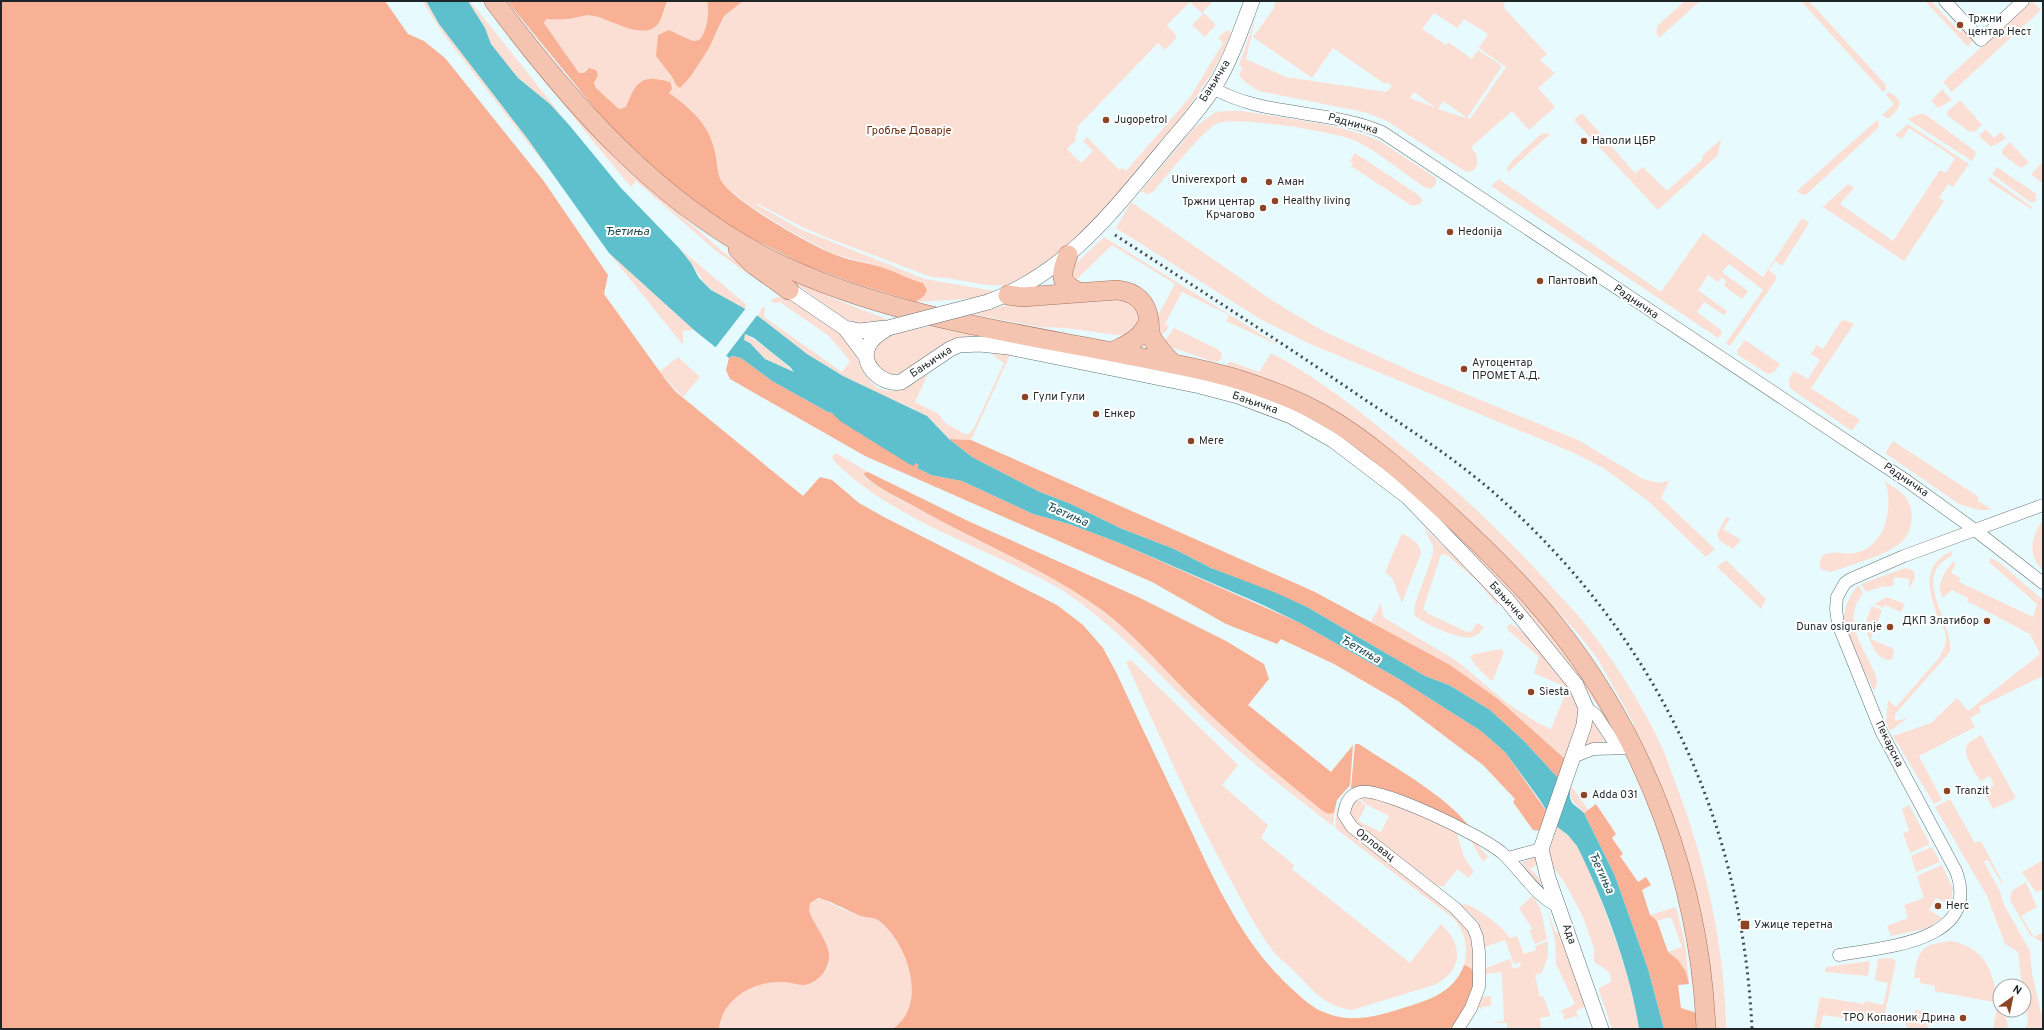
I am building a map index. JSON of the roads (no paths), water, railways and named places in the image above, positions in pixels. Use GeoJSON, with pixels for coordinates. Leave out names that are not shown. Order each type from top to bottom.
{"type":"FeatureCollection","features":[{"type":"Feature","properties":{"kind":"main road"},"geometry":{"type":"LineString","coordinates":[[494,1],[548,68],[613,142],[665,190],[720,230],[757,252],[806,275],[883,303],[933,316],[1173,364],[1241,381],[1304,405],[1340,425],[1402,473],[1493,557],[1546,614],[1590,674],[1611,707],[1625,748],[1658,805],[1674,848],[1692,917],[1703,988],[1706,1029]]}},
{"type":"Feature","properties":{"kind":"main road"},"geometry":{"type":"LineString","coordinates":[[720,230],[754,265],[789,290]]}},
{"type":"Feature","properties":{"kind":"main road"},"geometry":{"type":"LineString","coordinates":[[1068,256],[1062,271],[1063,282],[1067,287],[1078,292]]}},
{"type":"Feature","properties":{"kind":"main road"},"geometry":{"type":"LineString","coordinates":[[1008,295],[1022,297],[1117,290],[1131,293],[1144,302],[1150,332],[1154,341],[1173,364]]}},
{"type":"Feature","properties":{"kind":"main road"},"geometry":{"type":"LineString","coordinates":[[1112,352],[1137,339],[1143,333],[1149,321]]}},
{"type":"Feature","properties":{"kind":"street","name":"Бањичка"},"geometry":{"type":"LineString","coordinates":[[789,290],[845,328],[860,331],[888,328],[988,302],[1008,295],[1043,275],[1068,256],[1106,220],[1213,88],[1233,50],[1252,1]]}},
{"type":"Feature","properties":{"kind":"street"},"geometry":{"type":"LineString","coordinates":[[1945,1],[1981,40],[2023,1]]}},
{"type":"Feature","properties":{"kind":"street","name":"Радничка"},"geometry":{"type":"LineString","coordinates":[[1213,88],[1246,103],[1344,119],[1366,125],[1382,132],[1702,346],[1749,374],[1833,430],[1939,503],[2043,583]]}},
{"type":"Feature","properties":{"kind":"street"},"geometry":{"type":"LineString","coordinates":[[845,328],[866,356]]}},
{"type":"Feature","properties":{"kind":"street","name":"Бањичка"},"geometry":{"type":"LineString","coordinates":[[888,328],[874,338],[867,349],[866,356],[869,365],[876,374],[887,381],[896,383],[905,380],[950,349],[959,345],[972,343],[1008,348],[1200,386],[1238,396],[1291,416],[1333,440],[1415,504],[1515,609],[1568,674],[1580,692],[1586,708],[1596,715],[1625,748]]}},
{"type":"Feature","properties":{"kind":"street"},"geometry":{"type":"LineString","coordinates":[[1976,530],[2043,505]]}},
{"type":"Feature","properties":{"kind":"street","name":"Пекарска"},"geometry":{"type":"LineString","coordinates":[[1839,955],[1910,942],[1932,935],[1943,928],[1955,913],[1961,894],[1960,883],[1956,871],[1894,756],[1870,704],[1838,624],[1836,609],[1838,597],[1845,583],[1851,579],[1904,556],[1976,530]]}},
{"type":"Feature","properties":{"kind":"street"},"geometry":{"type":"LineString","coordinates":[[1508,858],[1543,844],[1584,725],[1586,708]]}},
{"type":"Feature","properties":{"kind":"street"},"geometry":{"type":"LineString","coordinates":[[1573,757],[1593,749],[1625,748]]}},
{"type":"Feature","properties":{"kind":"street","name":"Орловац"},"geometry":{"type":"LineString","coordinates":[[1463,1027],[1479,987],[1479,952],[1477,937],[1473,927],[1456,908],[1352,827],[1344,815],[1345,808],[1353,795],[1369,791],[1468,831],[1508,858],[1547,900],[1558,905]]}},
{"type":"Feature","properties":{"kind":"street","name":"Ада"},"geometry":{"type":"LineString","coordinates":[[1543,844],[1543,862],[1601,1029]]}},
{"type":"Feature","properties":{"kind":"water","name":"Ђетиња"},"geometry":{"type":"Polygon","coordinates":[[[426,1],[468,1],[485,28],[491,44],[518,78],[550,104],[570,126],[621,188],[679,248],[691,263],[699,278],[711,290],[758,316],[807,354],[843,376],[927,416],[949,439],[972,457],[1040,492],[1071,504],[1120,528],[1174,549],[1211,568],[1274,592],[1307,607],[1425,676],[1449,685],[1490,710],[1524,741],[1558,778],[1570,785],[1570,798],[1572,803],[1584,813],[1615,876],[1648,969],[1664,1029],[1639,1029],[1630,984],[1615,936],[1597,889],[1577,846],[1568,835],[1556,826],[1540,800],[1505,752],[1481,731],[1399,679],[1300,623],[1263,605],[1117,542],[1069,524],[1033,514],[962,481],[931,475],[917,468],[919,465],[915,463],[914,466],[909,464],[840,421],[832,413],[772,381],[741,358],[732,356],[729,358],[694,330],[609,253],[527,138],[439,24],[426,1]],[[745,334],[744,340],[750,343],[765,359],[794,372],[790,367],[754,338],[745,334]]]}},
{"type":"Feature","properties":{"kind":"railway"},"geometry":{"type":"LineString","coordinates":[[1115,235],[1298,354],[1413,432],[1467,471],[1501,499],[1556,554],[1605,612],[1647,674],[1682,738],[1710,806],[1731,878],[1745,952],[1752,1029]]}},
{"type":"Feature","properties":{"kind":"place","name":"Тржни центар Нест"},"geometry":{"type":"Point","coordinates":[1960,25]}},
{"type":"Feature","properties":{"kind":"place","name":"Jugopetrol"},"geometry":{"type":"Point","coordinates":[1106,120]}},
{"type":"Feature","properties":{"kind":"place","name":"Наполи ЦБР"},"geometry":{"type":"Point","coordinates":[1584,141]}},
{"type":"Feature","properties":{"kind":"place","name":"Univerexport"},"geometry":{"type":"Point","coordinates":[1244,180]}},
{"type":"Feature","properties":{"kind":"place","name":"Аман"},"geometry":{"type":"Point","coordinates":[1269,182]}},
{"type":"Feature","properties":{"kind":"place","name":"Healthy living"},"geometry":{"type":"Point","coordinates":[1275,201]}},
{"type":"Feature","properties":{"kind":"place","name":"Тржни центар Крчагово"},"geometry":{"type":"Point","coordinates":[1263,208]}},
{"type":"Feature","properties":{"kind":"place","name":"Hedonija"},"geometry":{"type":"Point","coordinates":[1450,232]}},
{"type":"Feature","properties":{"kind":"place","name":"Пантовић"},"geometry":{"type":"Point","coordinates":[1540,281]}},
{"type":"Feature","properties":{"kind":"place","name":"Аутоцентар ПРОМЕТ А.Д."},"geometry":{"type":"Point","coordinates":[1464,369]}},
{"type":"Feature","properties":{"kind":"place","name":"Гули Гули"},"geometry":{"type":"Point","coordinates":[1025,397]}},
{"type":"Feature","properties":{"kind":"place","name":"Енкер"},"geometry":{"type":"Point","coordinates":[1096,414]}},
{"type":"Feature","properties":{"kind":"place","name":"Mere"},"geometry":{"type":"Point","coordinates":[1191,441]}},
{"type":"Feature","properties":{"kind":"place","name":"ДКП Златибор"},"geometry":{"type":"Point","coordinates":[1987,621]}},
{"type":"Feature","properties":{"kind":"place","name":"Dunav osiguranje"},"geometry":{"type":"Point","coordinates":[1890,627]}},
{"type":"Feature","properties":{"kind":"place","name":"Siesta"},"geometry":{"type":"Point","coordinates":[1531,692]}},
{"type":"Feature","properties":{"kind":"place","name":"Tranzit"},"geometry":{"type":"Point","coordinates":[1947,791]}},
{"type":"Feature","properties":{"kind":"place","name":"Adda 031"},"geometry":{"type":"Point","coordinates":[1584,795]}},
{"type":"Feature","properties":{"kind":"place","name":"Herc"},"geometry":{"type":"Point","coordinates":[1938,906]}},
{"type":"Feature","properties":{"kind":"place","name":"Ужице теретна"},"geometry":{"type":"Point","coordinates":[1745,925]}},
{"type":"Feature","properties":{"kind":"place","name":"ТРО Копаоник Дрина"},"geometry":{"type":"Point","coordinates":[1963,1018]}},
{"type":"Feature","properties":{"kind":"park label","name":"Гробље Доварје"},"geometry":{"type":"Point","coordinates":[909,131]}}]}
